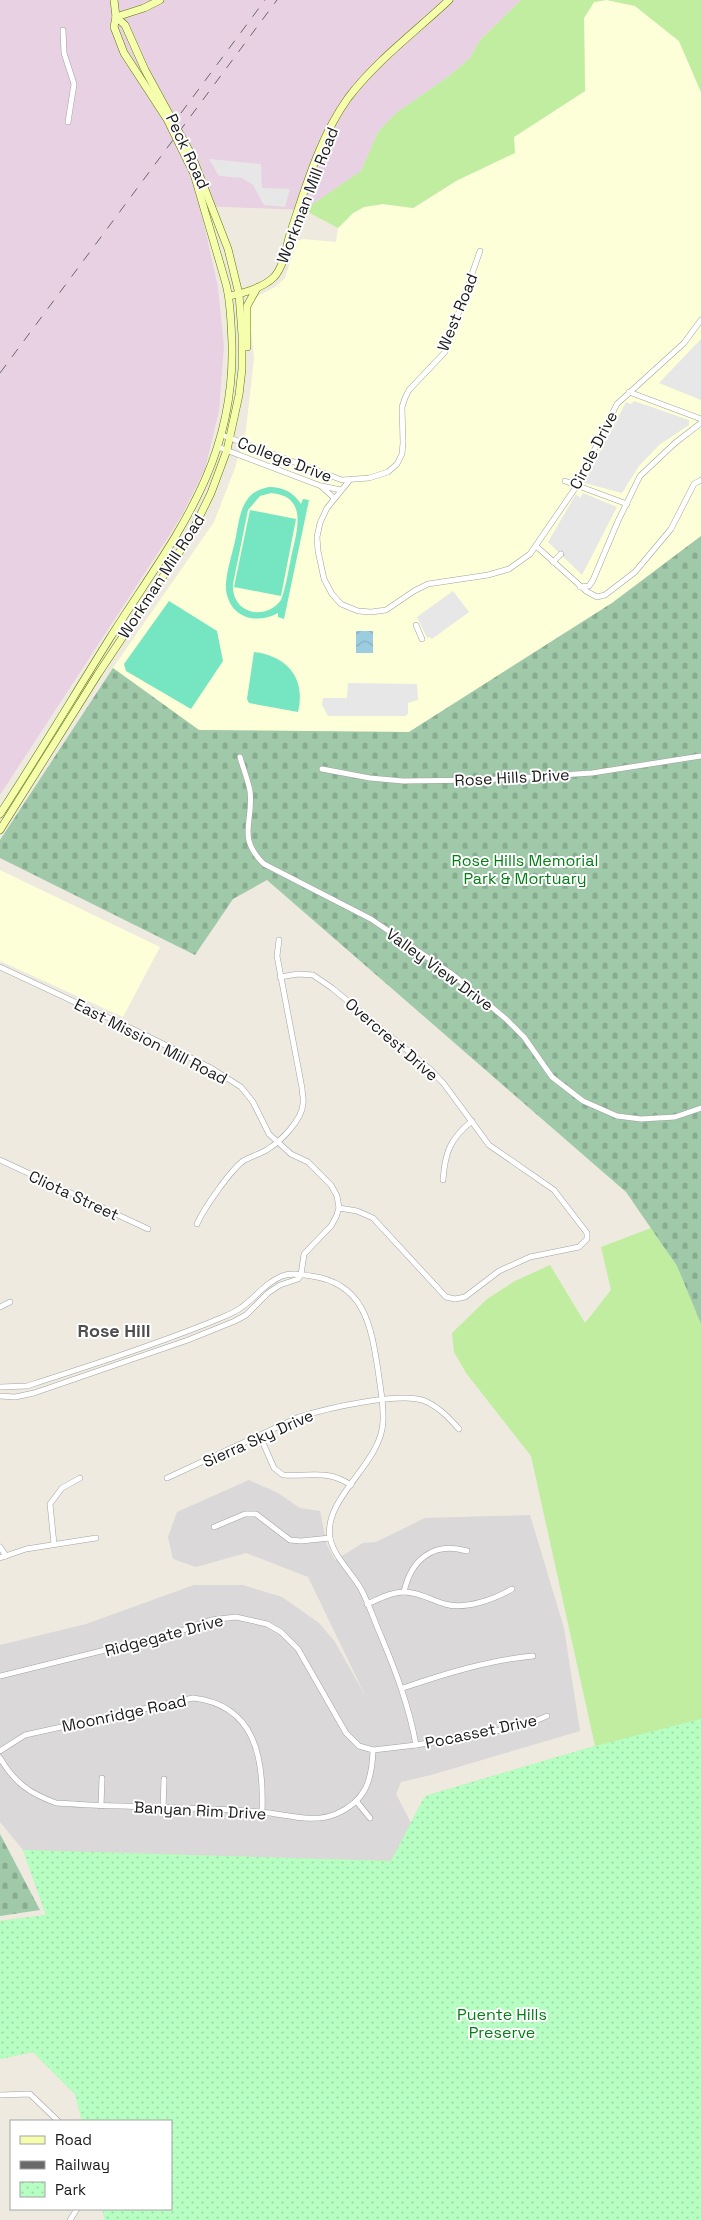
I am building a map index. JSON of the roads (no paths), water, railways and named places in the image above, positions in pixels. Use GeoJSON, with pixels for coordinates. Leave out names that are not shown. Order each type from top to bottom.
{"type":"FeatureCollection","features":[{"type":"Feature","properties":{"kind":"main road","name":"Peck Road"},"geometry":{"type":"LineString","coordinates":[[114,0],[116,17],[114,27],[124,52],[167,119],[194,174],[229,296]]}},
{"type":"Feature","properties":{"kind":"main road"},"geometry":{"type":"LineString","coordinates":[[116,17],[144,8],[160,0]]}},
{"type":"Feature","properties":{"kind":"main road","name":"Workman Mill Road"},"geometry":{"type":"LineString","coordinates":[[0,815],[123,618],[180,532],[196,503],[218,447],[226,420],[232,374],[229,296],[257,288],[268,282],[280,268],[326,136],[348,99],[374,69],[449,0]]}},
{"type":"Feature","properties":{"kind":"main road","name":"Peck Road"},"geometry":{"type":"LineString","coordinates":[[116,17],[125,25],[134,50],[167,107],[199,171],[228,249],[239,294]]}},
{"type":"Feature","properties":{"kind":"main road"},"geometry":{"type":"LineString","coordinates":[[242,355],[247,349],[247,306],[257,288]]}},
{"type":"Feature","properties":{"kind":"main road","name":"Workman Mill Road"},"geometry":{"type":"LineString","coordinates":[[0,830],[98,674],[190,536],[211,493],[231,438],[238,395],[242,355],[239,294]]}},
{"type":"Feature","properties":{"kind":"street"},"geometry":{"type":"LineString","coordinates":[[63,30],[64,53],[74,84],[68,122]]}},
{"type":"Feature","properties":{"kind":"street","name":"West Road"},"geometry":{"type":"LineString","coordinates":[[349,481],[369,478],[388,472],[397,464],[402,454],[404,443],[402,407],[404,398],[409,390],[445,352],[480,251]]}},
{"type":"Feature","properties":{"kind":"street","name":"Circle Drive"},"geometry":{"type":"LineString","coordinates":[[334,498],[320,523],[317,537],[320,566],[332,594],[341,604],[358,611],[386,610],[428,584],[488,575],[509,569],[530,554],[576,486],[614,409],[629,392],[684,343],[701,320]]}},
{"type":"Feature","properties":{"kind":"street"},"geometry":{"type":"LineString","coordinates":[[580,587],[589,586],[593,580],[640,476],[701,421],[629,392]]}},
{"type":"Feature","properties":{"kind":"street","name":"College Drive"},"geometry":{"type":"LineString","coordinates":[[222,435],[349,481]]}},
{"type":"Feature","properties":{"kind":"street","name":"College Drive"},"geometry":{"type":"LineString","coordinates":[[218,447],[321,486]]}},
{"type":"Feature","properties":{"kind":"street"},"geometry":{"type":"LineString","coordinates":[[591,456],[597,458]]}},
{"type":"Feature","properties":{"kind":"street"},"geometry":{"type":"LineString","coordinates":[[536,546],[580,587],[597,597],[605,595],[626,580],[671,529],[694,484],[701,480]]}},
{"type":"Feature","properties":{"kind":"street"},"geometry":{"type":"LineString","coordinates":[[321,486],[334,498],[349,481]]}},
{"type":"Feature","properties":{"kind":"street"},"geometry":{"type":"LineString","coordinates":[[566,481],[627,504]]}},
{"type":"Feature","properties":{"kind":"street"},"geometry":{"type":"LineString","coordinates":[[321,486],[341,490]]}},
{"type":"Feature","properties":{"kind":"street"},"geometry":{"type":"LineString","coordinates":[[553,562],[561,554]]}},
{"type":"Feature","properties":{"kind":"street"},"geometry":{"type":"LineString","coordinates":[[416,625],[422,640]]}},
{"type":"Feature","properties":{"kind":"street","name":"Rose Hills Drive"},"geometry":{"type":"LineString","coordinates":[[322,768],[370,778],[403,781],[483,780],[600,772],[701,756]]}},
{"type":"Feature","properties":{"kind":"street","name":"Valley View Drive"},"geometry":{"type":"LineString","coordinates":[[240,757],[250,792],[247,826],[248,841],[253,851],[264,864],[371,920],[452,974],[506,1019],[524,1037],[552,1077],[583,1101],[617,1116],[641,1120],[675,1117],[701,1108]]}},
{"type":"Feature","properties":{"kind":"street"},"geometry":{"type":"LineString","coordinates":[[197,1224],[205,1208],[242,1162],[267,1150],[277,1142],[295,1121],[303,1103],[277,956],[280,940]]}},
{"type":"Feature","properties":{"kind":"street","name":"East Mission Mill Road"},"geometry":{"type":"LineString","coordinates":[[0,967],[143,1034],[211,1068],[241,1087],[253,1102],[269,1134],[292,1154],[308,1162],[331,1185],[337,1196],[339,1208]]}},
{"type":"Feature","properties":{"kind":"street","name":"Overcrest Drive"},"geometry":{"type":"LineString","coordinates":[[280,977],[298,974],[313,975],[332,988],[431,1070],[444,1084],[489,1145],[554,1190],[587,1233],[587,1239],[579,1247],[572,1250],[530,1257],[513,1263],[466,1297],[454,1299],[446,1297],[373,1218],[357,1211],[339,1208]]}},
{"type":"Feature","properties":{"kind":"street"},"geometry":{"type":"LineString","coordinates":[[442,1180],[447,1153],[453,1139],[472,1121]]}},
{"type":"Feature","properties":{"kind":"street","name":"Cliota Street"},"geometry":{"type":"LineString","coordinates":[[0,1160],[148,1229]]}},
{"type":"Feature","properties":{"kind":"street"},"geometry":{"type":"LineString","coordinates":[[0,1396],[15,1397],[34,1394],[188,1340],[246,1315],[268,1293],[280,1285],[298,1279],[301,1275],[304,1254],[331,1226],[339,1208]]}},
{"type":"Feature","properties":{"kind":"street"},"geometry":{"type":"LineString","coordinates":[[0,1387],[27,1386],[184,1332],[232,1313],[243,1306],[271,1281],[293,1273],[332,1282],[347,1290],[358,1300],[367,1317],[374,1342],[384,1422],[381,1437],[375,1451],[338,1506],[332,1522],[330,1538],[336,1553],[361,1590],[368,1604],[403,1688],[416,1745],[373,1750]]}},
{"type":"Feature","properties":{"kind":"street"},"geometry":{"type":"LineString","coordinates":[[0,1307],[10,1302]]}},
{"type":"Feature","properties":{"kind":"street","name":"Sierra Sky Drive"},"geometry":{"type":"LineString","coordinates":[[167,1478],[299,1417],[318,1411],[382,1400],[406,1398],[426,1401],[445,1414],[459,1429]]}},
{"type":"Feature","properties":{"kind":"street"},"geometry":{"type":"LineString","coordinates":[[260,1436],[274,1468],[284,1475],[326,1474],[351,1485]]}},
{"type":"Feature","properties":{"kind":"street"},"geometry":{"type":"LineString","coordinates":[[54,1544],[50,1504],[62,1488],[80,1478]]}},
{"type":"Feature","properties":{"kind":"street"},"geometry":{"type":"LineString","coordinates":[[214,1527],[245,1514],[256,1514],[290,1540],[301,1541],[330,1538]]}},
{"type":"Feature","properties":{"kind":"street"},"geometry":{"type":"LineString","coordinates":[[0,1547],[3,1557],[26,1549],[96,1538]]}},
{"type":"Feature","properties":{"kind":"street"},"geometry":{"type":"LineString","coordinates":[[404,1592],[408,1576],[421,1559],[444,1548],[467,1551]]}},
{"type":"Feature","properties":{"kind":"street"},"geometry":{"type":"LineString","coordinates":[[368,1604],[390,1594],[404,1592],[420,1594],[446,1604],[460,1606],[500,1596],[512,1589]]}},
{"type":"Feature","properties":{"kind":"street","name":"Ridgegate Drive"},"geometry":{"type":"LineString","coordinates":[[0,1676],[178,1632],[211,1620],[236,1617],[248,1619],[267,1624],[281,1632],[298,1649],[346,1734],[359,1746],[373,1750]]}},
{"type":"Feature","properties":{"kind":"street"},"geometry":{"type":"LineString","coordinates":[[403,1688],[430,1678],[518,1657],[533,1656]]}},
{"type":"Feature","properties":{"kind":"street","name":"Moonridge Road"},"geometry":{"type":"LineString","coordinates":[[0,1751],[25,1735],[193,1698],[205,1699],[228,1708],[241,1719],[247,1728],[261,1765],[263,1780],[262,1812]]}},
{"type":"Feature","properties":{"kind":"street","name":"Pocasset Drive"},"geometry":{"type":"LineString","coordinates":[[416,1745],[492,1732],[535,1722],[547,1716]]}},
{"type":"Feature","properties":{"kind":"street","name":"Banyan Rim Drive"},"geometry":{"type":"LineString","coordinates":[[0,1758],[17,1783],[42,1798],[56,1803],[262,1812],[315,1819],[335,1814],[356,1802],[366,1788],[373,1771],[373,1750]]}},
{"type":"Feature","properties":{"kind":"street"},"geometry":{"type":"LineString","coordinates":[[101,1806],[102,1778]]}},
{"type":"Feature","properties":{"kind":"street"},"geometry":{"type":"LineString","coordinates":[[163,1808],[164,1779]]}},
{"type":"Feature","properties":{"kind":"street"},"geometry":{"type":"LineString","coordinates":[[356,1802],[370,1818]]}},
{"type":"Feature","properties":{"kind":"street"},"geometry":{"type":"LineString","coordinates":[[0,2095],[30,2094],[57,2120]]}},
{"type":"Feature","properties":{"kind":"water"},"geometry":{"type":"Polygon","coordinates":[[[356,631],[373,631],[373,653],[356,653],[356,631]]]}},
{"type":"Feature","properties":{"kind":"railway"},"geometry":{"type":"LineString","coordinates":[[181,113],[265,0]]}},
{"type":"Feature","properties":{"kind":"railway"},"geometry":{"type":"LineString","coordinates":[[0,373],[277,0]]}},
{"type":"Feature","properties":{"kind":"district","name":"Rose Hill"},"geometry":{"type":"Point","coordinates":[114,1331]}},
{"type":"Feature","properties":{"kind":"park label","name":"Rose Hills Memorial Park & Mortuary"},"geometry":{"type":"Point","coordinates":[525,869]}},
{"type":"Feature","properties":{"kind":"park label","name":"Puente Hills Preserve"},"geometry":{"type":"Point","coordinates":[502,2023]}}]}
